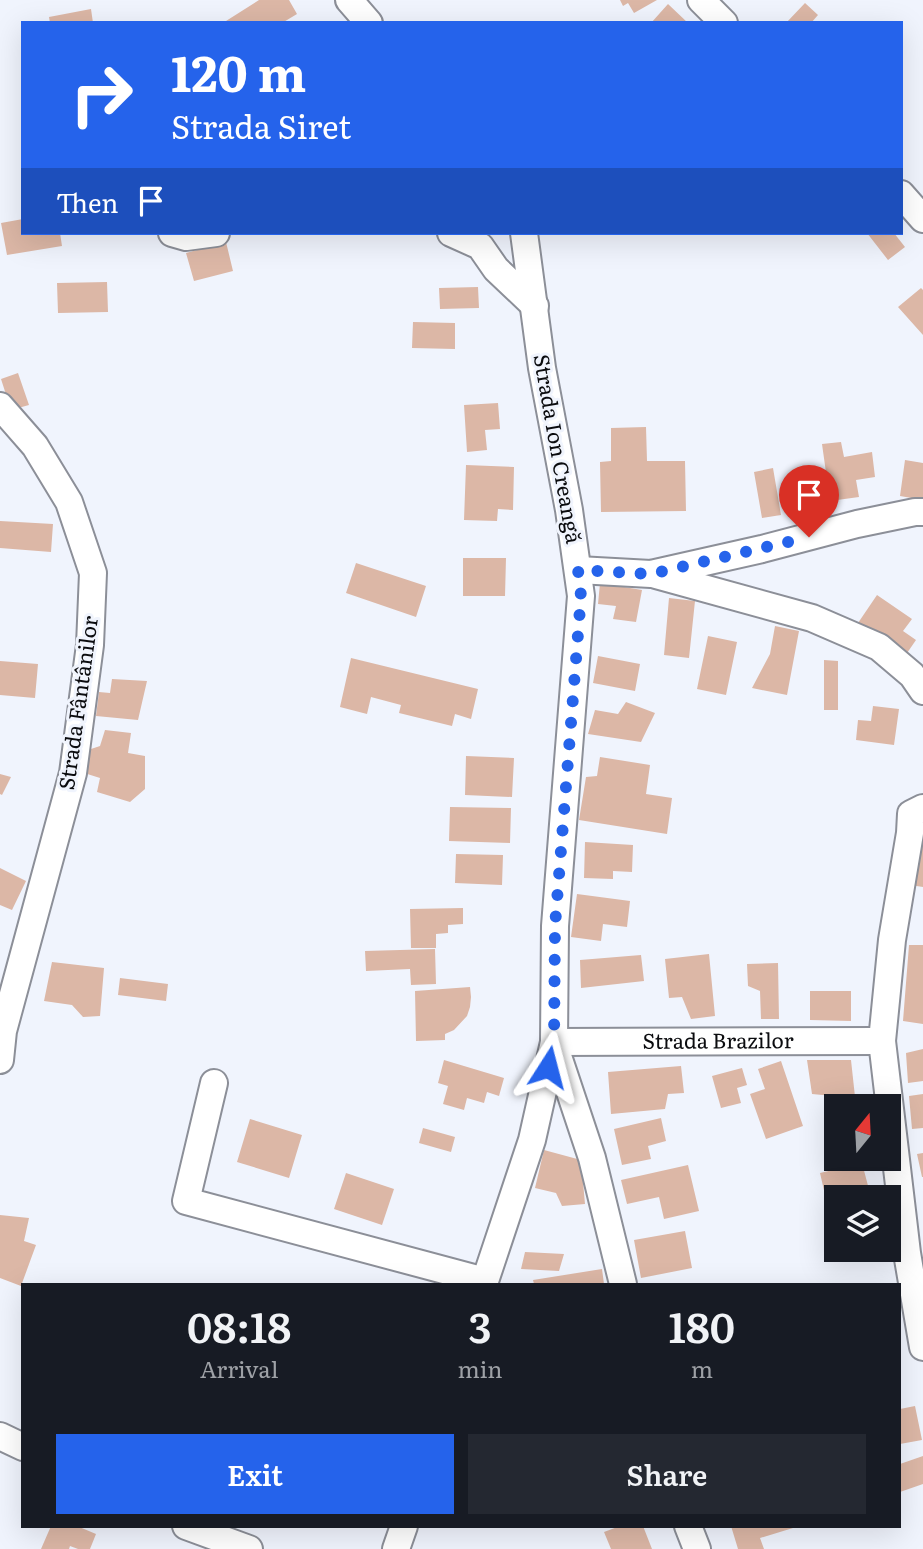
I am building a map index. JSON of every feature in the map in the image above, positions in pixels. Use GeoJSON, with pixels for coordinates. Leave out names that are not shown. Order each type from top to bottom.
{"type":"FeatureCollection","features":[{"type":"Feature","properties":{"kind":"street"},"geometry":{"type":"LineString","coordinates":[[349,0],[367,21]]}},
{"type":"Feature","properties":{"kind":"street"},"geometry":{"type":"LineString","coordinates":[[701,0],[722,21]]}},
{"type":"Feature","properties":{"kind":"street"},"geometry":{"type":"LineString","coordinates":[[903,196],[923,219]]}},
{"type":"Feature","properties":{"kind":"street"},"geometry":{"type":"LineString","coordinates":[[179,235],[201,235]]}},
{"type":"Feature","properties":{"kind":"street"},"geometry":{"type":"LineString","coordinates":[[455,235],[480,246],[496,269],[534,306]]}},
{"type":"Feature","properties":{"kind":"street","name":"Strada Ion Creangă"},"geometry":{"type":"LineString","coordinates":[[485,1283],[531,1140],[554,1042],[555,926],[581,596],[569,510],[542,368],[524,235]]}},
{"type":"Feature","properties":{"kind":"street","name":"Strada Fântânilor"},"geometry":{"type":"LineString","coordinates":[[0,406],[35,446],[69,502],[93,573],[90,645],[73,773],[3,1031],[0,1060]]}},
{"type":"Feature","properties":{"kind":"street"},"geometry":{"type":"LineString","coordinates":[[651,574],[857,524],[923,512]]}},
{"type":"Feature","properties":{"kind":"street"},"geometry":{"type":"LineString","coordinates":[[578,570],[651,574],[812,618],[879,647],[912,675],[923,691]]}},
{"type":"Feature","properties":{"kind":"street"},"geometry":{"type":"LineString","coordinates":[[923,808],[911,814],[892,940],[882,1041],[907,1253],[923,1346]]}},
{"type":"Feature","properties":{"kind":"street","name":"Strada Brazilor"},"geometry":{"type":"LineString","coordinates":[[554,1042],[882,1041]]}},
{"type":"Feature","properties":{"kind":"street"},"geometry":{"type":"LineString","coordinates":[[554,1042],[592,1158],[623,1283]]}},
{"type":"Feature","properties":{"kind":"street"},"geometry":{"type":"LineString","coordinates":[[214,1083],[186,1201],[485,1283]]}},
{"type":"Feature","properties":{"kind":"street"},"geometry":{"type":"LineString","coordinates":[[0,1436],[21,1446]]}},
{"type":"Feature","properties":{"kind":"street"},"geometry":{"type":"LineString","coordinates":[[396,1549],[403,1528]]}},
{"type":"Feature","properties":{"kind":"street"},"geometry":{"type":"LineString","coordinates":[[689,1528],[697,1549]]}},
{"type":"Feature","properties":{"kind":"street"},"geometry":{"type":"LineString","coordinates":[[190,1535],[249,1549]]}},
{"type":"Feature","properties":{"kind":"building"},"geometry":{"type":"Polygon","coordinates":[[[259,0],[289,0],[297,14],[285,21],[226,21],[259,0]]]}},
{"type":"Feature","properties":{"kind":"building"},"geometry":{"type":"Polygon","coordinates":[[[620,0],[657,0],[634,13],[628,3],[623,6],[620,0]]]}},
{"type":"Feature","properties":{"kind":"building"},"geometry":{"type":"Polygon","coordinates":[[[805,3],[818,15],[813,21],[788,21],[805,3]]]}},
{"type":"Feature","properties":{"kind":"building"},"geometry":{"type":"Polygon","coordinates":[[[668,4],[686,21],[653,21],[668,4]]]}},
{"type":"Feature","properties":{"kind":"building"},"geometry":{"type":"Polygon","coordinates":[[[91,9],[93,21],[50,21],[49,17],[91,9]]]}},
{"type":"Feature","properties":{"kind":"building"},"geometry":{"type":"Polygon","coordinates":[[[21,219],[21,235],[60,235],[62,246],[7,255],[1,223],[21,219]]]}},
{"type":"Feature","properties":{"kind":"building"},"geometry":{"type":"Polygon","coordinates":[[[869,235],[896,235],[905,247],[888,260],[869,235]]]}},
{"type":"Feature","properties":{"kind":"building"},"geometry":{"type":"Polygon","coordinates":[[[226,242],[233,271],[194,281],[186,253],[226,242]]]}},
{"type":"Feature","properties":{"kind":"building"},"geometry":{"type":"Polygon","coordinates":[[[107,282],[108,312],[58,313],[57,283],[107,282]]]}},
{"type":"Feature","properties":{"kind":"building"},"geometry":{"type":"Polygon","coordinates":[[[478,287],[479,308],[440,309],[439,288],[478,287]]]}},
{"type":"Feature","properties":{"kind":"building"},"geometry":{"type":"Polygon","coordinates":[[[921,288],[923,290],[923,335],[898,307],[921,288]]]}},
{"type":"Feature","properties":{"kind":"building"},"geometry":{"type":"Polygon","coordinates":[[[413,322],[455,323],[455,349],[412,348],[413,322]]]}},
{"type":"Feature","properties":{"kind":"building"},"geometry":{"type":"Polygon","coordinates":[[[18,373],[29,405],[11,410],[1,379],[18,373]]]}},
{"type":"Feature","properties":{"kind":"building"},"geometry":{"type":"Polygon","coordinates":[[[498,403],[500,429],[485,430],[487,450],[467,452],[464,405],[498,403]]]}},
{"type":"Feature","properties":{"kind":"building"},"geometry":{"type":"Polygon","coordinates":[[[646,427],[647,461],[685,461],[686,511],[601,512],[600,462],[611,461],[611,428],[646,427]]]}},
{"type":"Feature","properties":{"kind":"building"},"geometry":{"type":"Polygon","coordinates":[[[841,442],[844,457],[872,452],[875,477],[856,480],[859,497],[830,501],[822,444],[841,442]]]}},
{"type":"Feature","properties":{"kind":"building"},"geometry":{"type":"Polygon","coordinates":[[[905,460],[923,463],[923,500],[900,496],[905,460]]]}},
{"type":"Feature","properties":{"kind":"building"},"geometry":{"type":"Polygon","coordinates":[[[466,465],[514,467],[513,510],[498,509],[497,521],[464,520],[466,465]]]}},
{"type":"Feature","properties":{"kind":"building"},"geometry":{"type":"Polygon","coordinates":[[[773,468],[781,515],[762,518],[754,472],[773,468]]]}},
{"type":"Feature","properties":{"kind":"building"},"geometry":{"type":"Polygon","coordinates":[[[0,521],[53,524],[51,552],[0,548],[0,521]]]}},
{"type":"Feature","properties":{"kind":"building"},"geometry":{"type":"Polygon","coordinates":[[[463,558],[506,558],[505,596],[463,596],[463,558]]]}},
{"type":"Feature","properties":{"kind":"building"},"geometry":{"type":"Polygon","coordinates":[[[356,563],[426,586],[416,617],[346,593],[356,563]]]}},
{"type":"Feature","properties":{"kind":"building"},"geometry":{"type":"Polygon","coordinates":[[[600,583],[642,590],[636,622],[613,619],[616,606],[598,604],[600,583]]]}},
{"type":"Feature","properties":{"kind":"building"},"geometry":{"type":"Polygon","coordinates":[[[877,595],[912,619],[903,631],[916,640],[905,656],[858,623],[877,595]]]}},
{"type":"Feature","properties":{"kind":"building"},"geometry":{"type":"Polygon","coordinates":[[[669,598],[695,601],[689,658],[664,655],[669,598]]]}},
{"type":"Feature","properties":{"kind":"building"},"geometry":{"type":"Polygon","coordinates":[[[775,626],[799,631],[787,695],[752,688],[770,654],[775,626]]]}},
{"type":"Feature","properties":{"kind":"building"},"geometry":{"type":"Polygon","coordinates":[[[708,636],[737,642],[726,695],[697,689],[708,636]]]}},
{"type":"Feature","properties":{"kind":"building"},"geometry":{"type":"Polygon","coordinates":[[[598,656],[640,664],[635,691],[593,683],[598,656]]]}},
{"type":"Feature","properties":{"kind":"building"},"geometry":{"type":"Polygon","coordinates":[[[351,658],[478,689],[471,719],[455,714],[452,726],[399,713],[401,705],[371,697],[367,714],[340,707],[351,658]]]}},
{"type":"Feature","properties":{"kind":"building"},"geometry":{"type":"Polygon","coordinates":[[[824,660],[838,661],[838,710],[824,710],[824,660]]]}},
{"type":"Feature","properties":{"kind":"building"},"geometry":{"type":"Polygon","coordinates":[[[0,661],[38,664],[35,698],[0,695],[0,661]]]}},
{"type":"Feature","properties":{"kind":"building"},"geometry":{"type":"Polygon","coordinates":[[[112,679],[147,681],[138,720],[96,716],[99,692],[110,693],[112,679]]]}},
{"type":"Feature","properties":{"kind":"building"},"geometry":{"type":"Polygon","coordinates":[[[626,702],[655,713],[641,742],[588,734],[595,710],[618,714],[626,702]]]}},
{"type":"Feature","properties":{"kind":"building"},"geometry":{"type":"Polygon","coordinates":[[[873,706],[899,709],[894,745],[856,740],[858,720],[871,721],[873,706]]]}},
{"type":"Feature","properties":{"kind":"building"},"geometry":{"type":"Polygon","coordinates":[[[105,730],[131,733],[128,753],[145,756],[145,789],[130,802],[97,792],[100,778],[81,772],[85,751],[100,746],[105,730]]]}},
{"type":"Feature","properties":{"kind":"building"},"geometry":{"type":"Polygon","coordinates":[[[466,756],[514,758],[512,797],[465,795],[466,756]]]}},
{"type":"Feature","properties":{"kind":"building"},"geometry":{"type":"Polygon","coordinates":[[[600,757],[650,765],[646,794],[672,798],[667,834],[579,820],[586,777],[597,776],[600,757]]]}},
{"type":"Feature","properties":{"kind":"building"},"geometry":{"type":"Polygon","coordinates":[[[0,774],[11,777],[2,795],[0,794],[0,774]]]}},
{"type":"Feature","properties":{"kind":"building"},"geometry":{"type":"Polygon","coordinates":[[[450,807],[511,808],[510,843],[449,841],[450,807]]]}},
{"type":"Feature","properties":{"kind":"building"},"geometry":{"type":"Polygon","coordinates":[[[585,842],[633,845],[632,872],[613,871],[613,879],[584,878],[585,842]]]}},
{"type":"Feature","properties":{"kind":"building"},"geometry":{"type":"Polygon","coordinates":[[[923,843],[923,887],[910,885],[917,844],[923,843]]]}},
{"type":"Feature","properties":{"kind":"building"},"geometry":{"type":"Polygon","coordinates":[[[456,854],[503,855],[502,885],[455,883],[456,854]]]}},
{"type":"Feature","properties":{"kind":"building"},"geometry":{"type":"Polygon","coordinates":[[[0,868],[26,881],[12,910],[0,905],[0,868]]]}},
{"type":"Feature","properties":{"kind":"building"},"geometry":{"type":"Polygon","coordinates":[[[577,894],[630,901],[627,927],[603,924],[601,941],[571,937],[577,894]]]}},
{"type":"Feature","properties":{"kind":"building"},"geometry":{"type":"Polygon","coordinates":[[[463,908],[463,924],[448,925],[448,933],[436,934],[436,948],[411,948],[410,909],[463,908]]]}},
{"type":"Feature","properties":{"kind":"building"},"geometry":{"type":"Polygon","coordinates":[[[909,945],[923,945],[923,1024],[903,1021],[909,945]]]}},
{"type":"Feature","properties":{"kind":"building"},"geometry":{"type":"Polygon","coordinates":[[[435,949],[436,984],[411,985],[410,969],[366,971],[365,951],[435,949]]]}},
{"type":"Feature","properties":{"kind":"building"},"geometry":{"type":"Polygon","coordinates":[[[709,954],[715,1016],[691,1019],[682,997],[669,998],[665,959],[709,954]]]}},
{"type":"Feature","properties":{"kind":"building"},"geometry":{"type":"Polygon","coordinates":[[[641,955],[644,981],[581,988],[580,960],[641,955]]]}},
{"type":"Feature","properties":{"kind":"building"},"geometry":{"type":"Polygon","coordinates":[[[52,962],[104,968],[100,1016],[83,1017],[72,1005],[44,1001],[52,962]]]}},
{"type":"Feature","properties":{"kind":"building"},"geometry":{"type":"Polygon","coordinates":[[[778,963],[779,1019],[761,1019],[760,991],[748,986],[747,964],[778,963]]]}},
{"type":"Feature","properties":{"kind":"building"},"geometry":{"type":"Polygon","coordinates":[[[120,978],[168,984],[166,1001],[118,995],[120,978]]]}},
{"type":"Feature","properties":{"kind":"building"},"geometry":{"type":"Polygon","coordinates":[[[470,987],[467,1016],[454,1030],[445,1034],[445,1040],[416,1041],[415,991],[470,987]]]}},
{"type":"Feature","properties":{"kind":"building"},"geometry":{"type":"Polygon","coordinates":[[[810,991],[851,991],[851,1021],[810,1020],[810,991]]]}},
{"type":"Feature","properties":{"kind":"building"},"geometry":{"type":"Polygon","coordinates":[[[923,1049],[923,1081],[908,1083],[906,1053],[923,1049]]]}},
{"type":"Feature","properties":{"kind":"building"},"geometry":{"type":"Polygon","coordinates":[[[444,1060],[504,1078],[499,1096],[487,1092],[484,1103],[467,1098],[464,1110],[443,1104],[448,1086],[438,1083],[444,1060]]]}},
{"type":"Feature","properties":{"kind":"building"},"geometry":{"type":"Polygon","coordinates":[[[807,1060],[851,1060],[855,1094],[812,1094],[807,1060]]]}},
{"type":"Feature","properties":{"kind":"building"},"geometry":{"type":"Polygon","coordinates":[[[781,1061],[803,1126],[766,1139],[750,1094],[765,1089],[758,1069],[781,1061]]]}},
{"type":"Feature","properties":{"kind":"building"},"geometry":{"type":"Polygon","coordinates":[[[681,1066],[684,1093],[668,1094],[665,1109],[611,1114],[608,1072],[681,1066]]]}},
{"type":"Feature","properties":{"kind":"building"},"geometry":{"type":"Polygon","coordinates":[[[742,1068],[747,1085],[737,1088],[741,1103],[721,1108],[712,1076],[742,1068]]]}},
{"type":"Feature","properties":{"kind":"building"},"geometry":{"type":"Polygon","coordinates":[[[923,1094],[923,1128],[912,1129],[909,1096],[923,1094]]]}},
{"type":"Feature","properties":{"kind":"building"},"geometry":{"type":"Polygon","coordinates":[[[661,1118],[666,1141],[648,1146],[651,1159],[622,1165],[614,1129],[661,1118]]]}},
{"type":"Feature","properties":{"kind":"building"},"geometry":{"type":"Polygon","coordinates":[[[250,1119],[302,1135],[289,1178],[237,1162],[250,1119]]]}},
{"type":"Feature","properties":{"kind":"building"},"geometry":{"type":"Polygon","coordinates":[[[423,1128],[455,1137],[451,1152],[419,1143],[423,1128]]]}},
{"type":"Feature","properties":{"kind":"building"},"geometry":{"type":"Polygon","coordinates":[[[544,1150],[581,1160],[585,1204],[562,1206],[556,1193],[535,1188],[544,1150]]]}},
{"type":"Feature","properties":{"kind":"building"},"geometry":{"type":"Polygon","coordinates":[[[923,1153],[923,1177],[922,1177],[917,1154],[923,1153]]]}},
{"type":"Feature","properties":{"kind":"building"},"geometry":{"type":"Polygon","coordinates":[[[688,1165],[699,1211],[664,1219],[659,1197],[627,1204],[621,1180],[688,1165]]]}},
{"type":"Feature","properties":{"kind":"building"},"geometry":{"type":"Polygon","coordinates":[[[864,1171],[868,1185],[824,1185],[824,1190],[820,1173],[864,1171]]]}},
{"type":"Feature","properties":{"kind":"building"},"geometry":{"type":"Polygon","coordinates":[[[346,1173],[394,1189],[382,1225],[334,1209],[346,1173]]]}},
{"type":"Feature","properties":{"kind":"building"},"geometry":{"type":"Polygon","coordinates":[[[0,1215],[29,1218],[24,1241],[36,1245],[21,1286],[0,1278],[0,1215]]]}},
{"type":"Feature","properties":{"kind":"building"},"geometry":{"type":"Polygon","coordinates":[[[685,1231],[692,1268],[641,1278],[634,1240],[685,1231]]]}},
{"type":"Feature","properties":{"kind":"building"},"geometry":{"type":"Polygon","coordinates":[[[525,1252],[564,1254],[559,1271],[521,1269],[525,1252]]]}},
{"type":"Feature","properties":{"kind":"building"},"geometry":{"type":"Polygon","coordinates":[[[602,1269],[604,1283],[534,1283],[533,1280],[602,1269]]]}},
{"type":"Feature","properties":{"kind":"building"},"geometry":{"type":"Polygon","coordinates":[[[915,1406],[922,1440],[901,1444],[901,1409],[915,1406]]]}},
{"type":"Feature","properties":{"kind":"building"},"geometry":{"type":"Polygon","coordinates":[[[923,1456],[923,1484],[901,1492],[901,1464],[923,1456]]]}},
{"type":"Feature","properties":{"kind":"building"},"geometry":{"type":"Polygon","coordinates":[[[50,1528],[82,1528],[96,1534],[90,1549],[70,1546],[69,1549],[41,1549],[50,1528]]]}},
{"type":"Feature","properties":{"kind":"building"},"geometry":{"type":"Polygon","coordinates":[[[615,1528],[644,1528],[652,1549],[611,1549],[604,1532],[615,1528]]]}},
{"type":"Feature","properties":{"kind":"building"},"geometry":{"type":"Polygon","coordinates":[[[732,1528],[793,1528],[760,1538],[764,1549],[738,1549],[732,1528]]]}},
{"type":"Feature","properties":{"kind":"route"},"geometry":{"type":"LineString","coordinates":[[548,1067],[554,1042],[555,926],[581,596],[578,570],[651,574],[809,537]]}}]}
